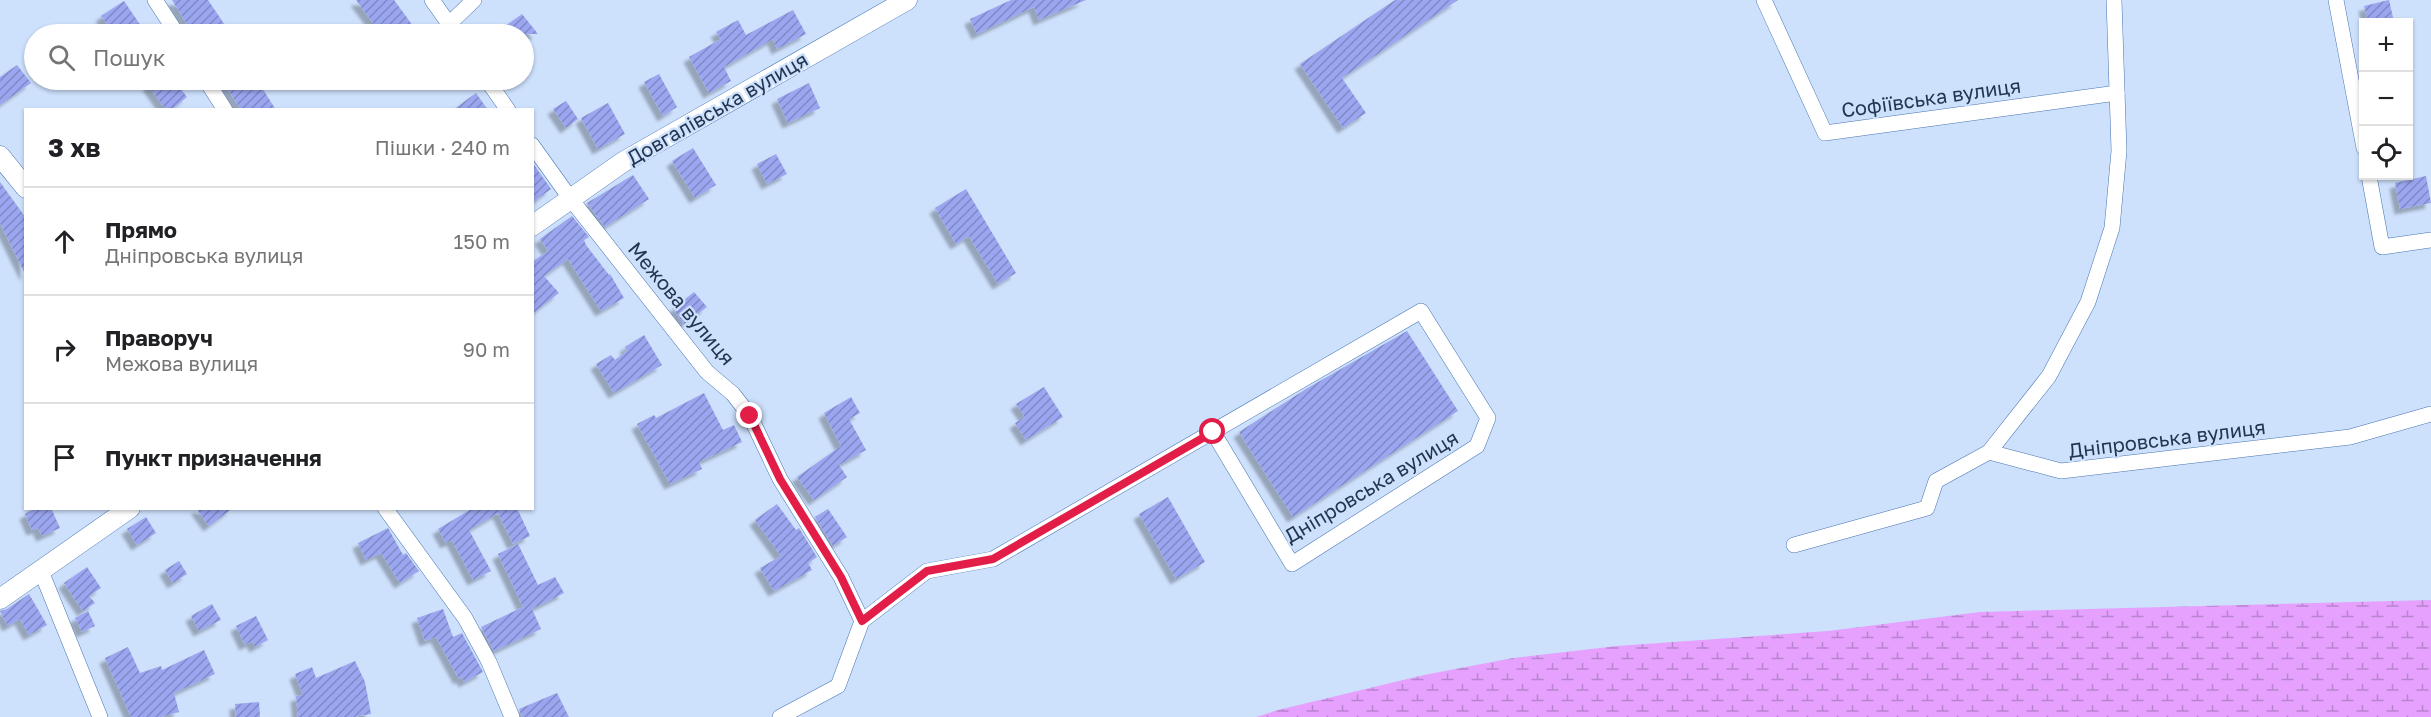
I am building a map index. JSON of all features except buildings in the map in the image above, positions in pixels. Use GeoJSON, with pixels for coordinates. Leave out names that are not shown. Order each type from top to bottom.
{"type":"FeatureCollection","features":[{"type":"Feature","properties":{"kind":"street"},"geometry":{"type":"LineString","coordinates":[[155,0],[171,24]]}},
{"type":"Feature","properties":{"kind":"street"},"geometry":{"type":"LineString","coordinates":[[432,0],[449,24]]}},
{"type":"Feature","properties":{"kind":"street"},"geometry":{"type":"LineString","coordinates":[[456,24],[474,0]]}},
{"type":"Feature","properties":{"kind":"street","name":"Довгалівська вулиця"},"geometry":{"type":"LineString","coordinates":[[534,225],[623,162],[907,0]]}},
{"type":"Feature","properties":{"kind":"street","name":"Софіївська вулиця"},"geometry":{"type":"LineString","coordinates":[[1764,0],[1825,133],[2117,93]]}},
{"type":"Feature","properties":{"kind":"street"},"geometry":{"type":"LineString","coordinates":[[1794,545],[1927,508],[1936,481],[1989,452],[2049,376],[2088,302],[2112,228],[2119,151],[2114,0]]}},
{"type":"Feature","properties":{"kind":"street"},"geometry":{"type":"LineString","coordinates":[[2336,0],[2360,126]]}},
{"type":"Feature","properties":{"kind":"street"},"geometry":{"type":"LineString","coordinates":[[212,90],[224,108]]}},
{"type":"Feature","properties":{"kind":"street"},"geometry":{"type":"LineString","coordinates":[[494,90],[507,108]]}},
{"type":"Feature","properties":{"kind":"street","name":"Межова вулиця"},"geometry":{"type":"LineString","coordinates":[[534,148],[570,198],[707,372],[733,394],[750,416],[780,479],[841,577],[862,621]]}},
{"type":"Feature","properties":{"kind":"street"},"geometry":{"type":"LineString","coordinates":[[0,156],[24,186]]}},
{"type":"Feature","properties":{"kind":"street"},"geometry":{"type":"LineString","coordinates":[[2370,180],[2382,247],[2431,240]]}},
{"type":"Feature","properties":{"kind":"street","name":"Дніпровська вулиця"},"geometry":{"type":"LineString","coordinates":[[862,621],[927,571],[993,559],[1421,311],[1488,418],[1477,446],[1292,564],[1213,432]]}},
{"type":"Feature","properties":{"kind":"street","name":"Дніпровська вулиця"},"geometry":{"type":"LineString","coordinates":[[1989,452],[2061,471],[2350,437],[2431,414]]}},
{"type":"Feature","properties":{"kind":"street"},"geometry":{"type":"LineString","coordinates":[[0,599],[127,510]]}},
{"type":"Feature","properties":{"kind":"street"},"geometry":{"type":"LineString","coordinates":[[386,510],[465,618],[489,662],[512,717]]}},
{"type":"Feature","properties":{"kind":"street"},"geometry":{"type":"LineString","coordinates":[[41,571],[100,717]]}},
{"type":"Feature","properties":{"kind":"street"},"geometry":{"type":"LineString","coordinates":[[780,717],[838,686],[862,621]]}},
{"type":"Feature","properties":{"kind":"green space"},"geometry":{"type":"Polygon","coordinates":[[[2431,600],[2431,717],[1256,717],[1424,675],[1513,658],[1617,646],[1828,631],[1980,612],[2431,600]]]}},
{"type":"Feature","properties":{"kind":"route"},"geometry":{"type":"LineString","coordinates":[[750,416],[780,479],[841,577],[862,621],[927,571],[993,559],[1213,432]]}}]}
